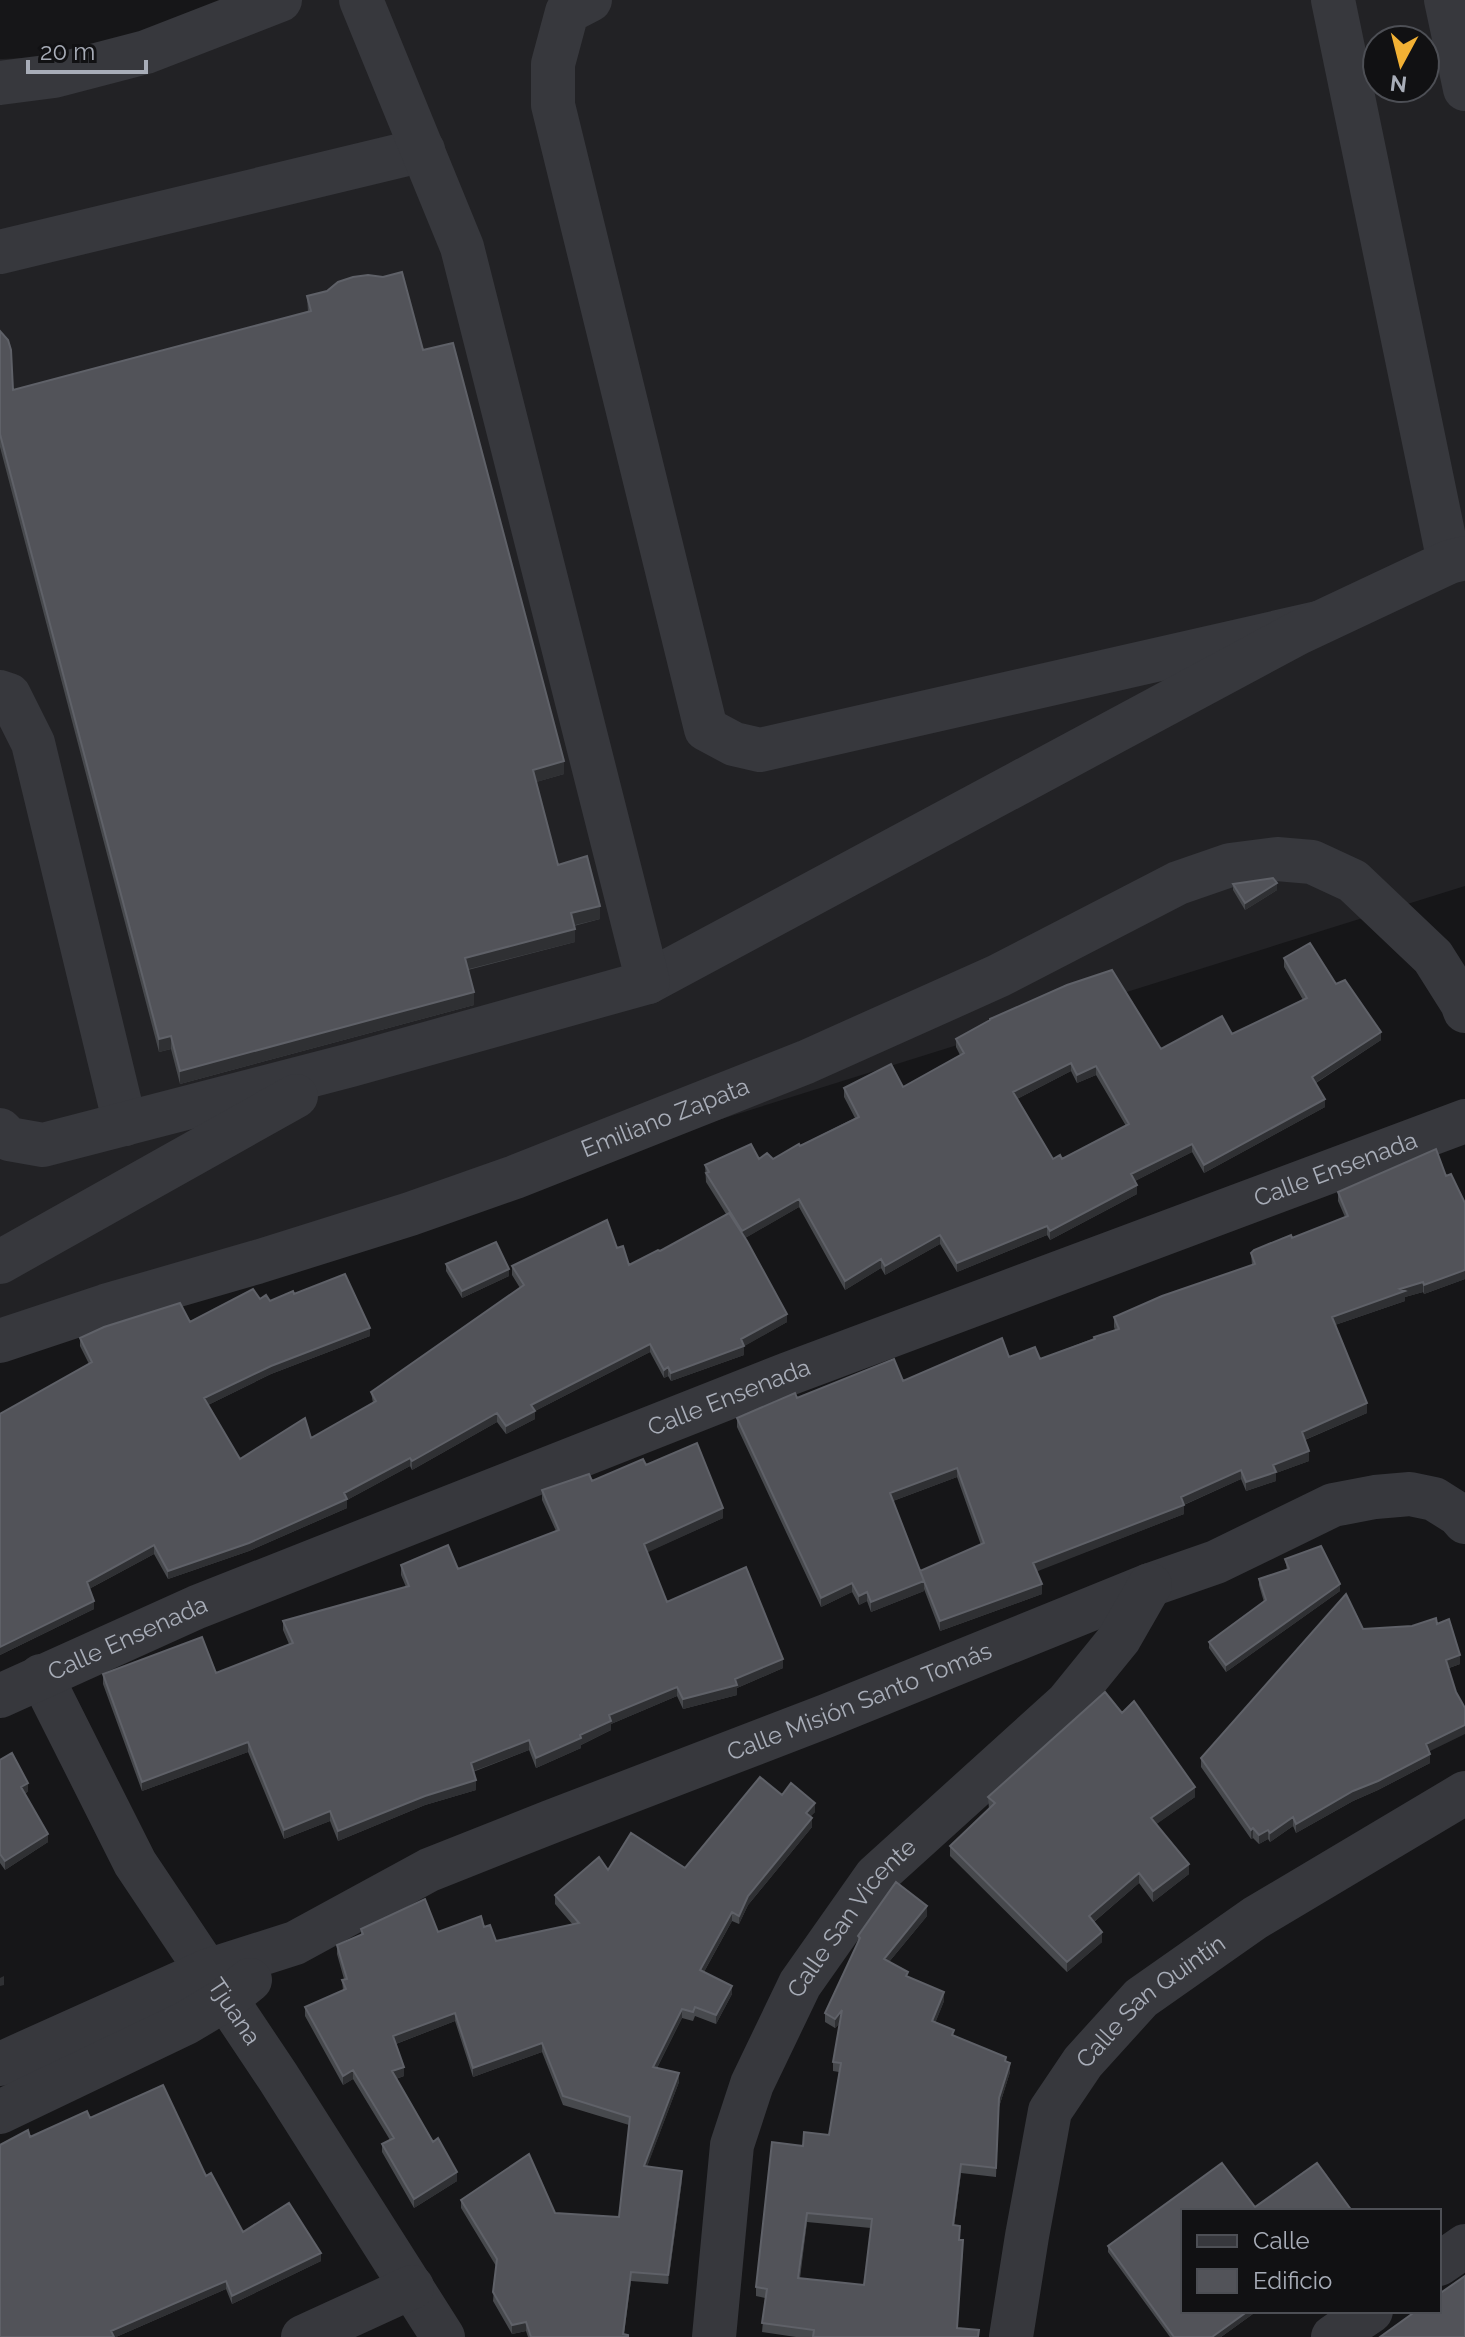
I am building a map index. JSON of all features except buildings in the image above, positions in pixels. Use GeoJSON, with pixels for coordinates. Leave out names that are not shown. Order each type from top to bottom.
{"type":"FeatureCollection","features":[{"type":"Feature","properties":{"kind":"street"},"geometry":{"type":"LineString","coordinates":[[0,83],[54,76],[146,52],[280,0]]}},
{"type":"Feature","properties":{"kind":"street"},"geometry":{"type":"LineString","coordinates":[[361,0],[462,247],[648,982]]}},
{"type":"Feature","properties":{"kind":"street"},"geometry":{"type":"LineString","coordinates":[[590,0],[567,12],[553,64],[553,105],[706,729],[734,744],[760,750],[1318,623]]}},
{"type":"Feature","properties":{"kind":"street"},"geometry":{"type":"LineString","coordinates":[[0,1130],[9,1139],[43,1145],[351,1065],[648,982],[1318,623],[1457,560],[1333,0]]}},
{"type":"Feature","properties":{"kind":"street"},"geometry":{"type":"LineString","coordinates":[[1446,0],[1465,89]]}},
{"type":"Feature","properties":{"kind":"street"},"geometry":{"type":"LineString","coordinates":[[0,252],[423,150]]}},
{"type":"Feature","properties":{"kind":"street"},"geometry":{"type":"LineString","coordinates":[[0,692],[9,695],[33,743],[125,1124]]}},
{"type":"Feature","properties":{"kind":"street","name":"Emiliano Zapata"},"geometry":{"type":"LineString","coordinates":[[0,1341],[410,1214],[530,1171],[806,1062],[998,976],[1178,883],[1230,865],[1277,859],[1312,862],[1353,881],[1433,957],[1465,1011]]}},
{"type":"Feature","properties":{"kind":"street"},"geometry":{"type":"LineString","coordinates":[[0,1262],[351,1065]]}},
{"type":"Feature","properties":{"kind":"street","name":"Calle Ensenada"},"geometry":{"type":"LineString","coordinates":[[0,1696],[197,1607],[788,1374],[1465,1121]]}},
{"type":"Feature","properties":{"kind":"street","name":"Calle Misión Santo Tomás"},"geometry":{"type":"LineString","coordinates":[[0,2064],[217,1985],[429,1870],[854,1705],[1150,1585],[1216,1562],[1333,1505],[1410,1494],[1450,1511]]}},
{"type":"Feature","properties":{"kind":"street","name":"Calle San Vicente"},"geometry":{"type":"LineString","coordinates":[[714,2337],[732,2145],[752,2084],[800,1984],[876,1876],[1067,1703],[1119,1639],[1150,1585]]}},
{"type":"Feature","properties":{"kind":"street","name":"Tjuana"},"geometry":{"type":"LineString","coordinates":[[41,1676],[135,1863],[278,2077],[443,2337]]}},
{"type":"Feature","properties":{"kind":"street","name":"Calle San Quintín"},"geometry":{"type":"LineString","coordinates":[[1011,2337],[1050,2111],[1083,2062],[1141,1998],[1255,1918],[1465,1793]]}},
{"type":"Feature","properties":{"kind":"street","name":"Calle Misión Santo Tomás"},"geometry":{"type":"LineString","coordinates":[[0,2112],[186,2023],[217,1985]]}},
{"type":"Feature","properties":{"kind":"street"},"geometry":{"type":"LineString","coordinates":[[1441,2263],[1465,2246]]}},
{"type":"Feature","properties":{"kind":"street"},"geometry":{"type":"LineString","coordinates":[[303,2337],[412,2287]]}},
{"type":"Feature","properties":{"kind":"street"},"geometry":{"type":"LineString","coordinates":[[1333,2337],[1368,2313]]}},
{"type":"Feature","properties":{"kind":"shaded area"},"geometry":{"type":"Polygon","coordinates":[[[299,0],[1465,0],[1465,886],[0,1345],[0,59],[123,54],[299,0]]]}}]}
